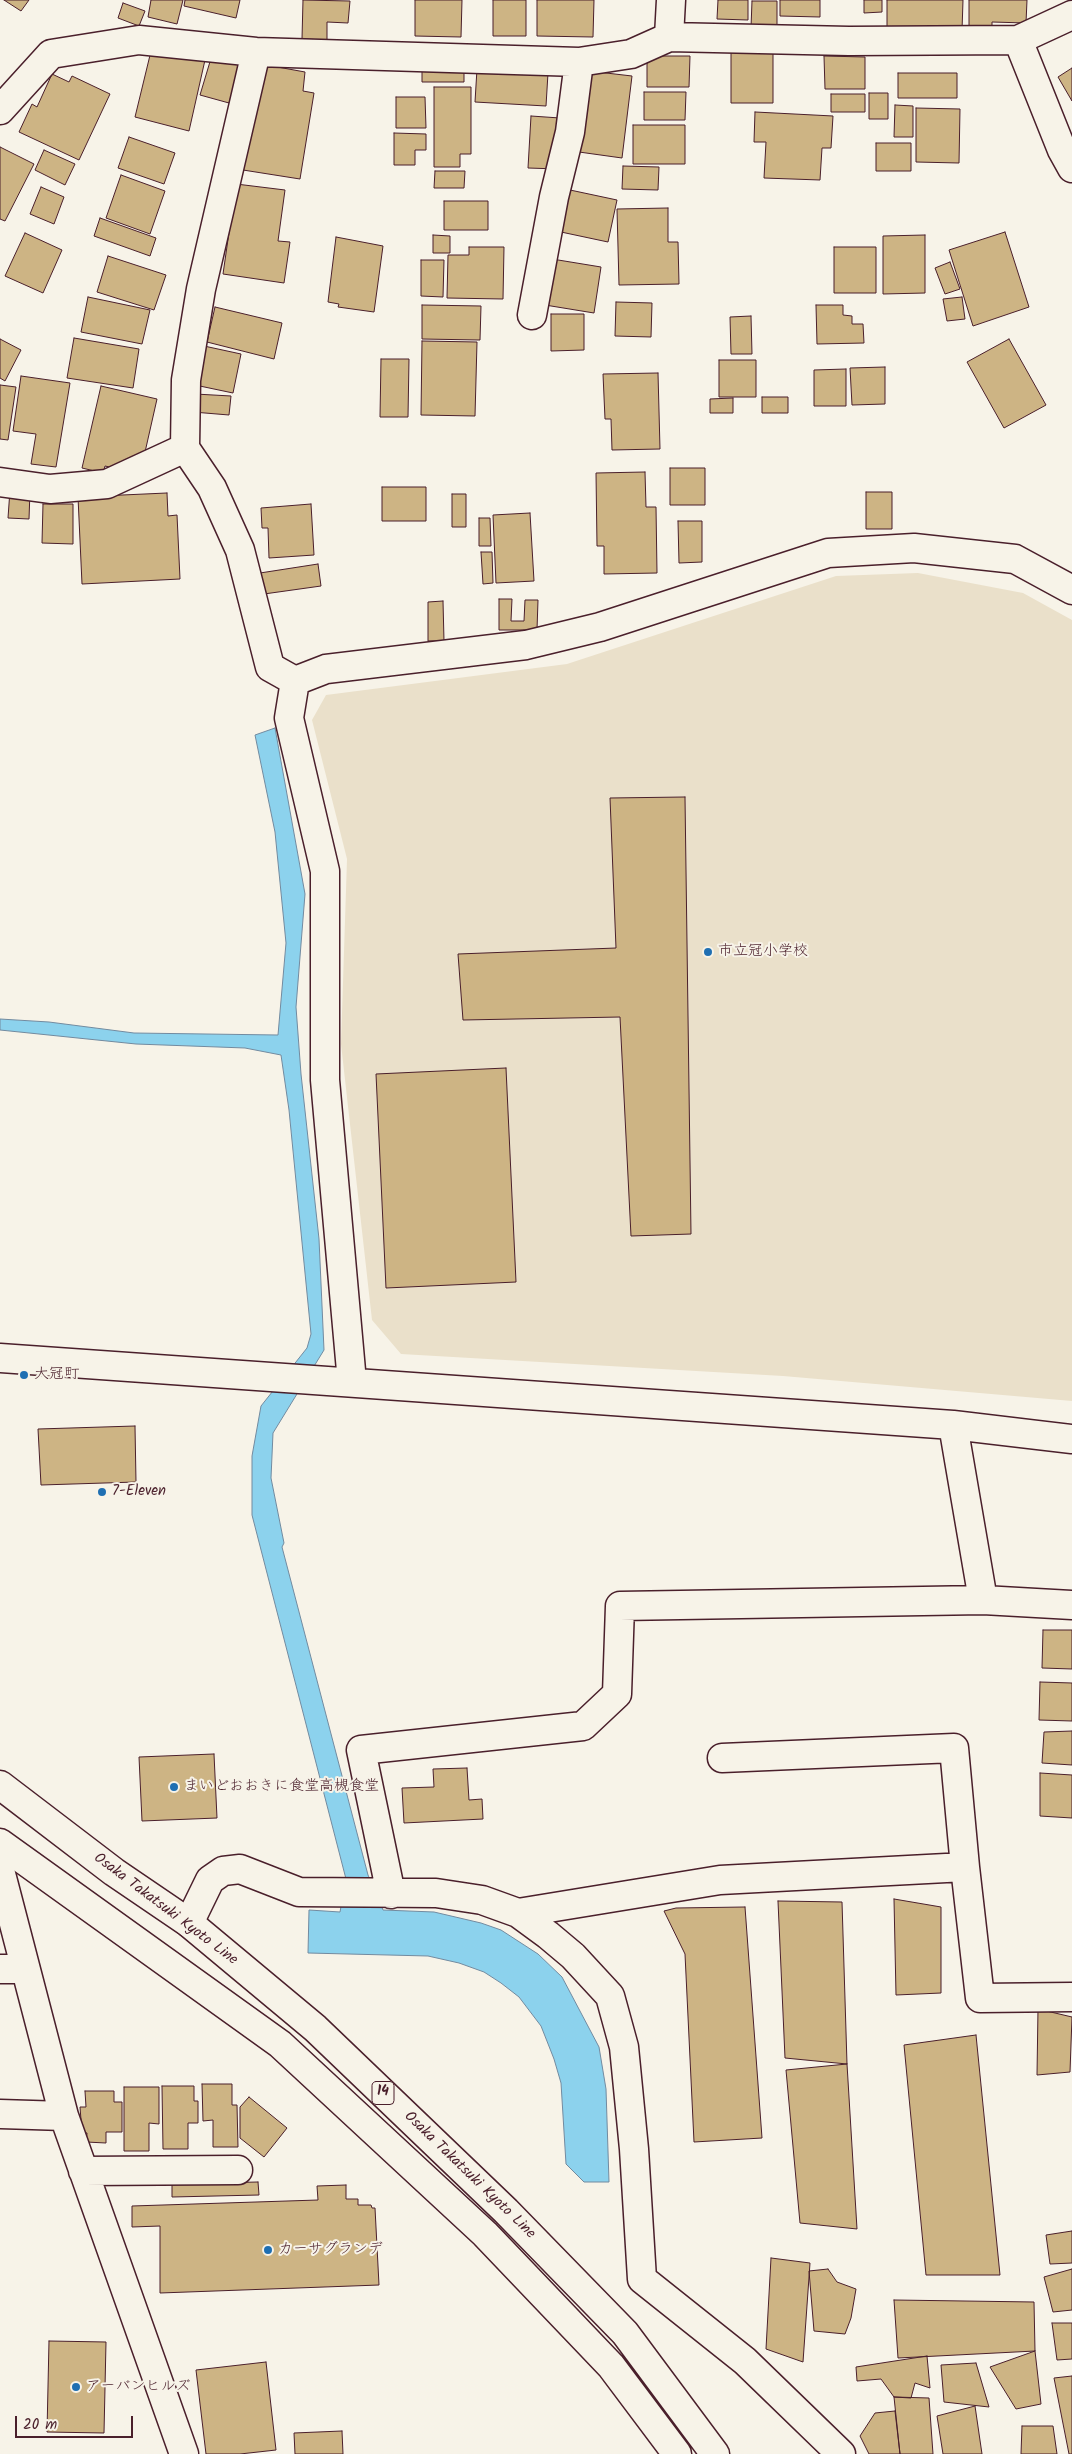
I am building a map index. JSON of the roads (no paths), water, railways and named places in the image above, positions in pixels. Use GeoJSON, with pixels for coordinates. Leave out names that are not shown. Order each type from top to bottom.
{"type":"FeatureCollection","features":[{"type":"Feature","properties":{"kind":"street"},"geometry":{"type":"LineString","coordinates":[[669,36],[671,0]]}},
{"type":"Feature","properties":{"kind":"street"},"geometry":{"type":"LineString","coordinates":[[0,110],[51,54],[139,40],[256,52],[579,62],[631,54],[669,36],[850,41],[1018,40],[1072,15]]}},
{"type":"Feature","properties":{"kind":"street"},"geometry":{"type":"LineString","coordinates":[[1018,40],[1062,150],[1072,168]]}},
{"type":"Feature","properties":{"kind":"street"},"geometry":{"type":"LineString","coordinates":[[256,52],[201,289],[186,380],[185,448],[212,488],[240,550],[270,666],[295,681]]}},
{"type":"Feature","properties":{"kind":"street"},"geometry":{"type":"LineString","coordinates":[[532,315],[554,197],[570,132],[579,62]]}},
{"type":"Feature","properties":{"kind":"street"},"geometry":{"type":"LineString","coordinates":[[0,482],[50,489],[107,484],[185,448]]}},
{"type":"Feature","properties":{"kind":"street"},"geometry":{"type":"LineString","coordinates":[[295,681],[326,669],[526,645],[600,627],[828,553],[914,548],[1016,559],[1072,590]]}},
{"type":"Feature","properties":{"kind":"street"},"geometry":{"type":"LineString","coordinates":[[295,681],[289,718],[325,871],[325,1080],[352,1382]]}},
{"type":"Feature","properties":{"kind":"street"},"geometry":{"type":"LineString","coordinates":[[0,1358],[953,1425],[1072,1439]]}},
{"type":"Feature","properties":{"kind":"street"},"geometry":{"type":"LineString","coordinates":[[953,1425],[983,1600]]}},
{"type":"Feature","properties":{"kind":"street"},"geometry":{"type":"LineString","coordinates":[[387,1894],[362,1750],[583,1726],[617,1694],[620,1606],[983,1600],[1072,1605]]}},
{"type":"Feature","properties":{"kind":"street"},"geometry":{"type":"LineString","coordinates":[[722,1758],[954,1748],[980,1998],[1072,1997]]}},
{"type":"Feature","properties":{"kind":"street","name":"Osaka Takatsuki Kyoto Line"},"geometry":{"type":"LineString","coordinates":[[0,1784],[114,1872],[189,1924],[315,2028],[506,2211],[625,2333],[715,2454]]}},
{"type":"Feature","properties":{"kind":"street","name":"Osaka Takatsuki Kyoto Line"},"geometry":{"type":"LineString","coordinates":[[0,1843],[280,2044],[485,2234],[611,2366],[677,2454]]}},
{"type":"Feature","properties":{"kind":"street"},"geometry":{"type":"LineString","coordinates":[[518,1913],[720,1880],[965,1867]]}},
{"type":"Feature","properties":{"kind":"street"},"geometry":{"type":"LineString","coordinates":[[189,1924],[210,1880],[223,1871],[231,1869],[247,1871],[299,1892],[436,1893],[482,1900],[518,1913],[548,1935],[573,1956],[610,1996],[624,2047],[634,2149],[642,2279],[744,2361],[841,2454]]}},
{"type":"Feature","properties":{"kind":"street"},"geometry":{"type":"LineString","coordinates":[[0,1870],[17,1934],[12,1970],[184,2454]]}},
{"type":"Feature","properties":{"kind":"street"},"geometry":{"type":"LineString","coordinates":[[0,2114],[64,2116]]}},
{"type":"Feature","properties":{"kind":"street"},"geometry":{"type":"LineString","coordinates":[[83,2171],[238,2170]]}},
{"type":"Feature","properties":{"kind":"water"},"geometry":{"type":"Polygon","coordinates":[[[275,728],[305,894],[296,1007],[301,1074],[319,1239],[324,1350],[273,1433],[271,1478],[284,1543],[282,1547],[368,1875],[383,1910],[434,1912],[481,1923],[501,1930],[538,1954],[562,1977],[599,2047],[606,2089],[609,2182],[584,2182],[566,2164],[561,2083],[554,2059],[541,2026],[519,1997],[501,1983],[484,1972],[459,1963],[428,1956],[308,1953],[309,1910],[340,1912],[346,1879],[252,1515],[252,1456],[261,1406],[307,1348],[311,1334],[289,1110],[281,1055],[245,1048],[136,1044],[0,1030],[0,1019],[49,1022],[134,1033],[278,1035],[286,943],[275,832],[255,735],[275,728]]]}},
{"type":"Feature","properties":{"kind":"place","name":"市立冠小学校"},"geometry":{"type":"Point","coordinates":[708,952]}},
{"type":"Feature","properties":{"kind":"place","name":"大冠町"},"geometry":{"type":"Point","coordinates":[24,1375]}},
{"type":"Feature","properties":{"kind":"place","name":"7-Eleven"},"geometry":{"type":"Point","coordinates":[102,1492]}},
{"type":"Feature","properties":{"kind":"place","name":"まいどおおきに食堂高槻食堂"},"geometry":{"type":"Point","coordinates":[174,1787]}},
{"type":"Feature","properties":{"kind":"place","name":"カーサグランデ"},"geometry":{"type":"Point","coordinates":[268,2250]}},
{"type":"Feature","properties":{"kind":"place","name":"アーバンヒルズ"},"geometry":{"type":"Point","coordinates":[76,2387]}}]}
